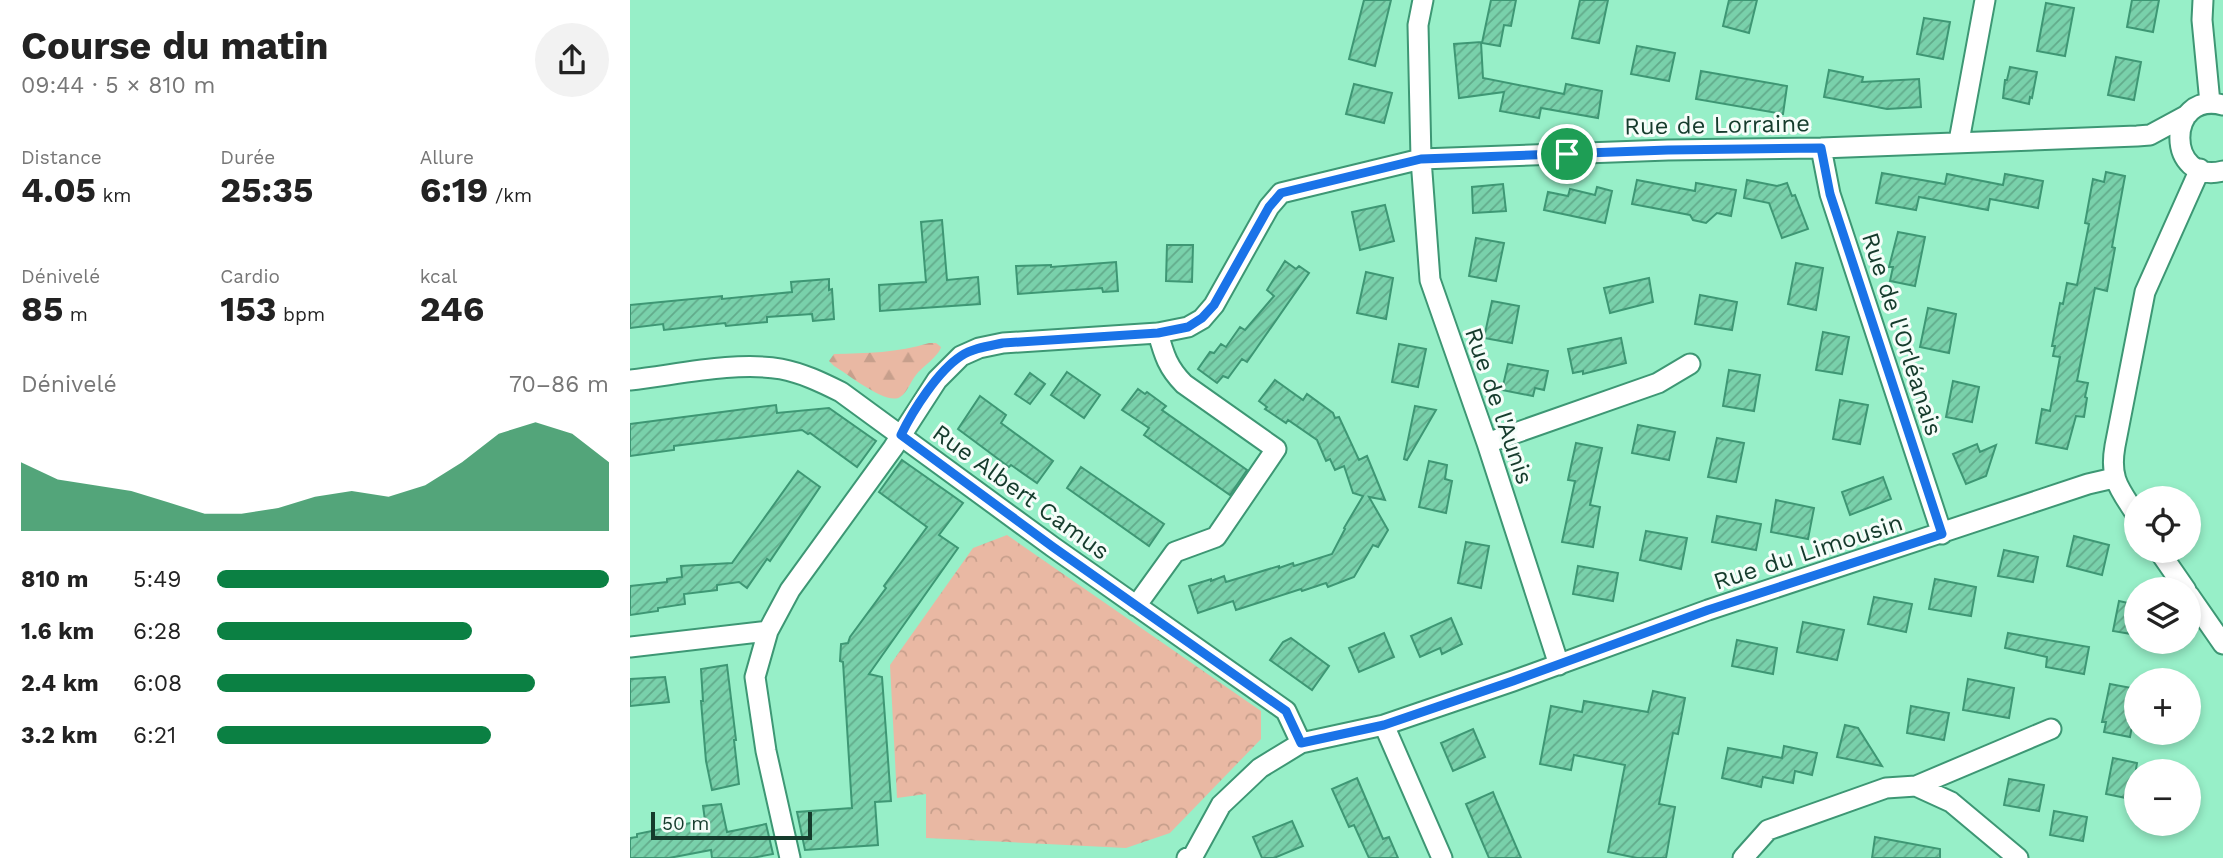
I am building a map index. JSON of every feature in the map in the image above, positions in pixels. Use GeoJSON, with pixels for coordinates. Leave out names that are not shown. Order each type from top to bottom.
{"type":"FeatureCollection","features":[{"type":"Feature","properties":{"kind":"street","name":"Rue de l'Aunis"},"geometry":{"type":"LineString","coordinates":[[1423,0],[1418,25],[1421,159],[1430,280],[1487,443],[1559,665]]}},
{"type":"Feature","properties":{"kind":"street"},"geometry":{"type":"LineString","coordinates":[[1959,141],[1984,0]]}},
{"type":"Feature","properties":{"kind":"street"},"geometry":{"type":"LineString","coordinates":[[2203,0],[2202,20],[2216,104]]}},
{"type":"Feature","properties":{"kind":"street","name":"Rue de Lorraine"},"geometry":{"type":"LineString","coordinates":[[790,858],[766,751],[755,677],[768,631],[790,590],[937,380],[961,356],[979,348],[1003,343],[1158,333],[1188,327],[1202,318],[1214,305],[1269,207],[1281,193],[1421,159],[1668,150],[1821,148],[2150,135],[2196,108],[2216,104]]}},
{"type":"Feature","properties":{"kind":"street"},"geometry":{"type":"LineString","coordinates":[[2187,115],[2181,125],[2180,149],[2193,164]]}},
{"type":"Feature","properties":{"kind":"street"},"geometry":{"type":"LineString","coordinates":[[2150,135],[2169,145],[2193,164],[2217,173],[2223,171]]}},
{"type":"Feature","properties":{"kind":"street","name":"Rue de l'Orléanais"},"geometry":{"type":"LineString","coordinates":[[1821,148],[1830,194],[1942,534]]}},
{"type":"Feature","properties":{"kind":"street"},"geometry":{"type":"LineString","coordinates":[[2124,495],[2114,478],[2112,464],[2145,292],[2193,164]]}},
{"type":"Feature","properties":{"kind":"street"},"geometry":{"type":"LineString","coordinates":[[1136,606],[1175,552],[1216,537],[1276,449],[1172,373],[1158,333]]}},
{"type":"Feature","properties":{"kind":"street"},"geometry":{"type":"LineString","coordinates":[[1487,443],[1658,383],[1690,364]]}},
{"type":"Feature","properties":{"kind":"street","name":"Rue Albert Camus"},"geometry":{"type":"LineString","coordinates":[[630,380],[751,365],[782,369],[813,378],[841,392],[1286,711],[1301,743]]}},
{"type":"Feature","properties":{"kind":"street","name":"Rue du Limousin"},"geometry":{"type":"LineString","coordinates":[[1191,857],[1221,805],[1260,768],[1301,743],[1384,725],[1708,610],[2088,484],[2114,478]]}},
{"type":"Feature","properties":{"kind":"street"},"geometry":{"type":"LineString","coordinates":[[2201,612],[2223,644]]}},
{"type":"Feature","properties":{"kind":"street"},"geometry":{"type":"LineString","coordinates":[[630,647],[768,631]]}},
{"type":"Feature","properties":{"kind":"street"},"geometry":{"type":"LineString","coordinates":[[1384,725],[1442,858]]}},
{"type":"Feature","properties":{"kind":"street"},"geometry":{"type":"LineString","coordinates":[[1743,858],[1768,830],[1886,788],[1916,786],[2051,729]]}},
{"type":"Feature","properties":{"kind":"street"},"geometry":{"type":"LineString","coordinates":[[1916,786],[1951,802],[2018,858]]}},
{"type":"Feature","properties":{"kind":"green space"},"geometry":{"type":"Polygon","coordinates":[[[936,343],[941,347],[940,350],[916,375],[903,395],[894,399],[867,388],[829,361],[834,354],[894,351],[936,343]]]}},
{"type":"Feature","properties":{"kind":"green space"},"geometry":{"type":"Polygon","coordinates":[[[1007,535],[1261,711],[1261,739],[1170,833],[1126,848],[926,838],[926,794],[897,798],[890,665],[973,548],[1007,535]]]}},
{"type":"Feature","properties":{"kind":"building"},"geometry":{"type":"Polygon","coordinates":[[[1364,0],[1391,0],[1375,66],[1349,59],[1364,0]]]}},
{"type":"Feature","properties":{"kind":"building"},"geometry":{"type":"Polygon","coordinates":[[[1491,0],[1516,0],[1511,26],[1504,25],[1500,46],[1482,43],[1491,0]]]}},
{"type":"Feature","properties":{"kind":"building"},"geometry":{"type":"Polygon","coordinates":[[[1580,0],[1608,0],[1599,43],[1572,38],[1580,0]]]}},
{"type":"Feature","properties":{"kind":"building"},"geometry":{"type":"Polygon","coordinates":[[[1729,0],[1757,0],[1749,33],[1723,26],[1729,0]]]}},
{"type":"Feature","properties":{"kind":"building"},"geometry":{"type":"Polygon","coordinates":[[[2132,0],[2159,0],[2153,32],[2127,27],[2132,0]]]}},
{"type":"Feature","properties":{"kind":"building"},"geometry":{"type":"Polygon","coordinates":[[[2046,3],[2074,8],[2065,56],[2037,51],[2046,3]]]}},
{"type":"Feature","properties":{"kind":"building"},"geometry":{"type":"Polygon","coordinates":[[[1924,18],[1950,22],[1943,59],[1917,54],[1924,18]]]}},
{"type":"Feature","properties":{"kind":"building"},"geometry":{"type":"Polygon","coordinates":[[[1481,42],[1483,78],[1564,94],[1566,84],[1602,91],[1598,118],[1541,108],[1539,118],[1500,111],[1504,92],[1459,98],[1454,44],[1481,42]]]}},
{"type":"Feature","properties":{"kind":"building"},"geometry":{"type":"Polygon","coordinates":[[[1637,46],[1675,53],[1669,81],[1631,74],[1637,46]]]}},
{"type":"Feature","properties":{"kind":"building"},"geometry":{"type":"Polygon","coordinates":[[[2116,57],[2141,62],[2134,100],[2108,95],[2116,57]]]}},
{"type":"Feature","properties":{"kind":"building"},"geometry":{"type":"Polygon","coordinates":[[[2010,67],[2037,72],[2029,104],[2003,98],[2010,67]]]}},
{"type":"Feature","properties":{"kind":"building"},"geometry":{"type":"Polygon","coordinates":[[[1829,70],[1863,77],[1862,82],[1919,79],[1921,107],[1887,109],[1824,97],[1829,70]]]}},
{"type":"Feature","properties":{"kind":"building"},"geometry":{"type":"Polygon","coordinates":[[[1701,71],[1787,86],[1783,114],[1696,99],[1701,71]]]}},
{"type":"Feature","properties":{"kind":"building"},"geometry":{"type":"Polygon","coordinates":[[[1354,84],[1392,93],[1384,123],[1346,114],[1354,84]]]}},
{"type":"Feature","properties":{"kind":"building"},"geometry":{"type":"Polygon","coordinates":[[[2106,172],[2125,176],[2107,291],[2095,288],[2077,381],[2088,383],[2084,417],[2076,416],[2067,449],[2036,443],[2042,409],[2050,411],[2060,357],[2053,356],[2055,346],[2052,346],[2060,303],[2063,304],[2067,283],[2077,285],[2089,224],[2085,223],[2093,179],[2104,182],[2106,172]]]}},
{"type":"Feature","properties":{"kind":"building"},"geometry":{"type":"Polygon","coordinates":[[[1882,173],[1945,184],[1947,174],[2003,185],[2005,174],[2043,181],[2038,208],[1990,199],[1988,210],[1919,197],[1916,210],[1876,203],[1882,173]]]}},
{"type":"Feature","properties":{"kind":"building"},"geometry":{"type":"Polygon","coordinates":[[[1637,180],[1695,191],[1696,183],[1736,190],[1731,216],[1717,213],[1706,223],[1693,220],[1690,215],[1632,204],[1637,180]]]}},
{"type":"Feature","properties":{"kind":"building"},"geometry":{"type":"Polygon","coordinates":[[[1747,180],[1777,186],[1787,183],[1792,196],[1795,195],[1808,229],[1782,238],[1769,203],[1744,198],[1747,180]]]}},
{"type":"Feature","properties":{"kind":"building"},"geometry":{"type":"Polygon","coordinates":[[[1503,184],[1506,211],[1473,213],[1472,187],[1503,184]]]}},
{"type":"Feature","properties":{"kind":"building"},"geometry":{"type":"Polygon","coordinates":[[[1597,187],[1612,191],[1605,223],[1544,210],[1548,192],[1568,196],[1570,189],[1595,195],[1597,187]]]}},
{"type":"Feature","properties":{"kind":"building"},"geometry":{"type":"Polygon","coordinates":[[[1385,205],[1394,241],[1360,250],[1352,212],[1385,205]]]}},
{"type":"Feature","properties":{"kind":"building"},"geometry":{"type":"Polygon","coordinates":[[[942,220],[947,280],[978,277],[980,304],[880,311],[879,285],[926,282],[921,222],[942,220]]]}},
{"type":"Feature","properties":{"kind":"building"},"geometry":{"type":"Polygon","coordinates":[[[1898,232],[1925,237],[1915,286],[1890,281],[1893,267],[1889,267],[1898,232]]]}},
{"type":"Feature","properties":{"kind":"building"},"geometry":{"type":"Polygon","coordinates":[[[1476,238],[1504,243],[1496,281],[1469,276],[1476,238]]]}},
{"type":"Feature","properties":{"kind":"building"},"geometry":{"type":"Polygon","coordinates":[[[1167,245],[1193,245],[1192,282],[1166,281],[1167,245]]]}},
{"type":"Feature","properties":{"kind":"building"},"geometry":{"type":"Polygon","coordinates":[[[1285,261],[1296,269],[1299,266],[1309,273],[1247,362],[1242,359],[1228,378],[1223,376],[1217,383],[1198,369],[1210,352],[1214,353],[1221,344],[1226,347],[1240,327],[1245,330],[1274,296],[1267,290],[1285,261]]]}},
{"type":"Feature","properties":{"kind":"building"},"geometry":{"type":"Polygon","coordinates":[[[1116,262],[1118,291],[1103,292],[1102,288],[1018,294],[1016,266],[1051,267],[1116,262]]]}},
{"type":"Feature","properties":{"kind":"building"},"geometry":{"type":"Polygon","coordinates":[[[1796,263],[1823,268],[1816,310],[1788,304],[1796,263]]]}},
{"type":"Feature","properties":{"kind":"building"},"geometry":{"type":"Polygon","coordinates":[[[1366,272],[1393,278],[1386,319],[1357,313],[1366,272]]]}},
{"type":"Feature","properties":{"kind":"building"},"geometry":{"type":"Polygon","coordinates":[[[1649,278],[1653,302],[1610,313],[1604,288],[1649,278]]]}},
{"type":"Feature","properties":{"kind":"building"},"geometry":{"type":"Polygon","coordinates":[[[829,279],[834,319],[813,321],[812,314],[767,317],[767,322],[726,326],[725,323],[664,330],[663,324],[630,328],[630,305],[792,292],[791,282],[829,279]]]}},
{"type":"Feature","properties":{"kind":"building"},"geometry":{"type":"Polygon","coordinates":[[[1700,295],[1737,302],[1732,330],[1695,324],[1700,295]]]}},
{"type":"Feature","properties":{"kind":"building"},"geometry":{"type":"Polygon","coordinates":[[[1492,301],[1519,306],[1512,343],[1484,338],[1492,301]]]}},
{"type":"Feature","properties":{"kind":"building"},"geometry":{"type":"Polygon","coordinates":[[[1928,308],[1956,314],[1949,353],[1920,347],[1928,308]]]}},
{"type":"Feature","properties":{"kind":"building"},"geometry":{"type":"Polygon","coordinates":[[[1823,332],[1849,337],[1842,374],[1816,370],[1823,332]]]}},
{"type":"Feature","properties":{"kind":"building"},"geometry":{"type":"Polygon","coordinates":[[[1621,338],[1626,363],[1583,374],[1583,371],[1573,373],[1568,349],[1621,338]]]}},
{"type":"Feature","properties":{"kind":"building"},"geometry":{"type":"Polygon","coordinates":[[[1399,344],[1426,349],[1418,387],[1392,382],[1399,344]]]}},
{"type":"Feature","properties":{"kind":"building"},"geometry":{"type":"Polygon","coordinates":[[[1508,364],[1548,371],[1544,390],[1535,388],[1533,396],[1502,390],[1508,364]]]}},
{"type":"Feature","properties":{"kind":"building"},"geometry":{"type":"Polygon","coordinates":[[[1729,370],[1760,375],[1754,411],[1723,406],[1729,370]]]}},
{"type":"Feature","properties":{"kind":"building"},"geometry":{"type":"Polygon","coordinates":[[[1067,372],[1100,395],[1084,418],[1051,395],[1067,372]]]}},
{"type":"Feature","properties":{"kind":"building"},"geometry":{"type":"Polygon","coordinates":[[[1030,373],[1045,384],[1030,404],[1015,394],[1030,373]]]}},
{"type":"Feature","properties":{"kind":"building"},"geometry":{"type":"Polygon","coordinates":[[[1275,380],[1303,400],[1307,394],[1333,413],[1335,418],[1339,417],[1359,460],[1367,456],[1385,500],[1369,497],[1388,530],[1378,547],[1373,545],[1354,577],[1328,587],[1326,583],[1302,591],[1301,589],[1236,610],[1233,601],[1198,613],[1189,586],[1224,576],[1226,582],[1332,554],[1363,496],[1353,493],[1344,466],[1335,470],[1330,459],[1326,461],[1317,440],[1288,420],[1286,423],[1265,409],[1267,407],[1259,401],[1275,380]]]}},
{"type":"Feature","properties":{"kind":"building"},"geometry":{"type":"Polygon","coordinates":[[[1953,381],[1979,387],[1972,422],[1946,417],[1953,381]]]}},
{"type":"Feature","properties":{"kind":"building"},"geometry":{"type":"Polygon","coordinates":[[[1138,389],[1145,394],[1147,392],[1166,406],[1162,410],[1247,470],[1230,495],[1144,435],[1149,428],[1122,410],[1138,389]]]}},
{"type":"Feature","properties":{"kind":"building"},"geometry":{"type":"Polygon","coordinates":[[[980,396],[1006,415],[1001,423],[1053,461],[1037,483],[1011,465],[1009,467],[958,429],[980,396]]]}},
{"type":"Feature","properties":{"kind":"building"},"geometry":{"type":"Polygon","coordinates":[[[1840,400],[1868,405],[1860,444],[1833,439],[1840,400]]]}},
{"type":"Feature","properties":{"kind":"building"},"geometry":{"type":"Polygon","coordinates":[[[776,405],[777,413],[829,408],[876,441],[857,467],[802,430],[674,446],[674,450],[630,456],[630,424],[776,405]]]}},
{"type":"Feature","properties":{"kind":"building"},"geometry":{"type":"Polygon","coordinates":[[[1415,406],[1436,410],[1407,460],[1404,459],[1415,406]]]}},
{"type":"Feature","properties":{"kind":"building"},"geometry":{"type":"Polygon","coordinates":[[[1638,425],[1675,432],[1669,460],[1632,453],[1638,425]]]}},
{"type":"Feature","properties":{"kind":"building"},"geometry":{"type":"Polygon","coordinates":[[[1717,438],[1744,443],[1736,482],[1708,477],[1717,438]]]}},
{"type":"Feature","properties":{"kind":"building"},"geometry":{"type":"Polygon","coordinates":[[[1576,443],[1602,448],[1590,505],[1600,507],[1593,547],[1562,542],[1575,481],[1568,480],[1576,443]]]}},
{"type":"Feature","properties":{"kind":"building"},"geometry":{"type":"Polygon","coordinates":[[[1977,444],[1980,452],[1996,445],[1986,476],[1966,484],[1953,454],[1977,444]]]}},
{"type":"Feature","properties":{"kind":"building"},"geometry":{"type":"Polygon","coordinates":[[[902,460],[963,503],[939,535],[958,548],[869,674],[882,677],[891,801],[875,802],[878,845],[805,850],[797,812],[852,808],[843,662],[840,661],[841,644],[848,643],[886,588],[884,586],[927,527],[879,492],[902,460]]]}},
{"type":"Feature","properties":{"kind":"building"},"geometry":{"type":"Polygon","coordinates":[[[1429,461],[1447,465],[1445,479],[1452,481],[1446,513],[1419,507],[1429,461]]]}},
{"type":"Feature","properties":{"kind":"building"},"geometry":{"type":"Polygon","coordinates":[[[1081,467],[1164,524],[1149,546],[1067,488],[1081,467]]]}},
{"type":"Feature","properties":{"kind":"building"},"geometry":{"type":"Polygon","coordinates":[[[798,471],[820,487],[770,561],[767,559],[747,588],[739,582],[717,585],[717,590],[684,594],[685,604],[630,615],[630,586],[667,582],[667,579],[682,577],[681,566],[732,563],[798,471]]]}},
{"type":"Feature","properties":{"kind":"building"},"geometry":{"type":"Polygon","coordinates":[[[1883,477],[1891,499],[1850,515],[1842,492],[1883,477]]]}},
{"type":"Feature","properties":{"kind":"building"},"geometry":{"type":"Polygon","coordinates":[[[1776,500],[1814,508],[1808,539],[1771,532],[1776,500]]]}},
{"type":"Feature","properties":{"kind":"building"},"geometry":{"type":"Polygon","coordinates":[[[1717,516],[1761,524],[1756,550],[1712,542],[1717,516]]]}},
{"type":"Feature","properties":{"kind":"building"},"geometry":{"type":"Polygon","coordinates":[[[1646,531],[1687,538],[1681,569],[1640,560],[1646,531]]]}},
{"type":"Feature","properties":{"kind":"building"},"geometry":{"type":"Polygon","coordinates":[[[2074,536],[2109,545],[2102,575],[2067,566],[2074,536]]]}},
{"type":"Feature","properties":{"kind":"building"},"geometry":{"type":"Polygon","coordinates":[[[1466,542],[1489,546],[1481,588],[1458,583],[1466,542]]]}},
{"type":"Feature","properties":{"kind":"building"},"geometry":{"type":"Polygon","coordinates":[[[2004,550],[2038,557],[2033,582],[1998,576],[2004,550]]]}},
{"type":"Feature","properties":{"kind":"building"},"geometry":{"type":"Polygon","coordinates":[[[1578,566],[1618,573],[1613,601],[1573,594],[1578,566]]]}},
{"type":"Feature","properties":{"kind":"building"},"geometry":{"type":"Polygon","coordinates":[[[1935,579],[1976,587],[1971,616],[1929,609],[1935,579]]]}},
{"type":"Feature","properties":{"kind":"building"},"geometry":{"type":"Polygon","coordinates":[[[1874,597],[1912,604],[1906,632],[1868,624],[1874,597]]]}},
{"type":"Feature","properties":{"kind":"building"},"geometry":{"type":"Polygon","coordinates":[[[2119,601],[2124,602],[2124,633],[2113,631],[2119,601]]]}},
{"type":"Feature","properties":{"kind":"building"},"geometry":{"type":"Polygon","coordinates":[[[1451,618],[1462,644],[1442,654],[1440,648],[1420,657],[1411,636],[1451,618]]]}},
{"type":"Feature","properties":{"kind":"building"},"geometry":{"type":"Polygon","coordinates":[[[1803,622],[1844,630],[1837,660],[1797,652],[1803,622]]]}},
{"type":"Feature","properties":{"kind":"building"},"geometry":{"type":"Polygon","coordinates":[[[1384,633],[1394,657],[1359,672],[1349,648],[1384,633]]]}},
{"type":"Feature","properties":{"kind":"building"},"geometry":{"type":"Polygon","coordinates":[[[2008,633],[2089,647],[2084,674],[2046,667],[2047,657],[2005,648],[2008,633]]]}},
{"type":"Feature","properties":{"kind":"building"},"geometry":{"type":"Polygon","coordinates":[[[1291,638],[1329,666],[1312,690],[1270,660],[1283,642],[1291,638]]]}},
{"type":"Feature","properties":{"kind":"building"},"geometry":{"type":"Polygon","coordinates":[[[1737,640],[1777,648],[1773,674],[1732,666],[1737,640]]]}},
{"type":"Feature","properties":{"kind":"building"},"geometry":{"type":"Polygon","coordinates":[[[727,665],[739,784],[712,790],[706,761],[701,669],[727,665]]]}},
{"type":"Feature","properties":{"kind":"building"},"geometry":{"type":"Polygon","coordinates":[[[665,677],[669,702],[630,706],[630,679],[665,677]]]}},
{"type":"Feature","properties":{"kind":"building"},"geometry":{"type":"Polygon","coordinates":[[[1968,679],[2014,688],[2009,718],[1963,710],[1968,679]]]}},
{"type":"Feature","properties":{"kind":"building"},"geometry":{"type":"Polygon","coordinates":[[[2110,684],[2124,687],[2124,736],[2104,732],[2106,722],[2102,722],[2110,684]]]}},
{"type":"Feature","properties":{"kind":"building"},"geometry":{"type":"Polygon","coordinates":[[[1653,691],[1685,698],[1678,734],[1673,733],[1659,804],[1675,807],[1666,858],[1637,858],[1608,852],[1625,765],[1574,755],[1571,770],[1540,764],[1551,706],[1582,712],[1584,701],[1648,712],[1653,691]]]}},
{"type":"Feature","properties":{"kind":"building"},"geometry":{"type":"Polygon","coordinates":[[[1911,706],[1949,713],[1944,740],[1907,733],[1911,706]]]}},
{"type":"Feature","properties":{"kind":"building"},"geometry":{"type":"Polygon","coordinates":[[[1845,725],[1858,728],[1882,766],[1837,757],[1845,725]]]}},
{"type":"Feature","properties":{"kind":"building"},"geometry":{"type":"Polygon","coordinates":[[[1473,729],[1485,757],[1453,771],[1441,743],[1473,729]]]}},
{"type":"Feature","properties":{"kind":"building"},"geometry":{"type":"Polygon","coordinates":[[[1784,746],[1817,753],[1812,775],[1795,771],[1793,783],[1763,777],[1761,787],[1722,778],[1728,748],[1782,758],[1784,746]]]}},
{"type":"Feature","properties":{"kind":"building"},"geometry":{"type":"Polygon","coordinates":[[[2113,758],[2124,760],[2124,798],[2106,794],[2113,758]]]}},
{"type":"Feature","properties":{"kind":"building"},"geometry":{"type":"Polygon","coordinates":[[[1357,778],[1383,839],[1389,837],[1398,858],[1369,858],[1354,825],[1349,827],[1332,789],[1357,778]]]}},
{"type":"Feature","properties":{"kind":"building"},"geometry":{"type":"Polygon","coordinates":[[[2009,779],[2044,785],[2039,811],[2004,805],[2009,779]]]}},
{"type":"Feature","properties":{"kind":"building"},"geometry":{"type":"Polygon","coordinates":[[[1493,792],[1521,858],[1489,858],[1466,804],[1493,792]]]}},
{"type":"Feature","properties":{"kind":"building"},"geometry":{"type":"Polygon","coordinates":[[[721,804],[727,832],[766,824],[773,854],[752,858],[712,858],[711,850],[669,858],[630,858],[630,838],[637,837],[637,834],[705,820],[703,806],[721,804]]]}},
{"type":"Feature","properties":{"kind":"building"},"geometry":{"type":"Polygon","coordinates":[[[2054,811],[2087,817],[2083,841],[2050,835],[2054,811]]]}},
{"type":"Feature","properties":{"kind":"building"},"geometry":{"type":"Polygon","coordinates":[[[1292,821],[1303,846],[1274,858],[1262,858],[1253,837],[1292,821]]]}},
{"type":"Feature","properties":{"kind":"building"},"geometry":{"type":"Polygon","coordinates":[[[1875,837],[1940,849],[1940,858],[1872,858],[1875,837]]]}},
{"type":"Feature","properties":{"kind":"route"},"geometry":{"type":"LineString","coordinates":[[1821,148],[1830,194],[1942,534],[1708,610],[1384,725],[1301,743],[1286,711],[1053,547],[901,435],[937,380],[961,356],[979,348],[1003,343],[1158,333],[1188,327],[1202,318],[1214,305],[1273,200],[1281,193],[1421,159],[1567,154],[1821,148]]}}]}
